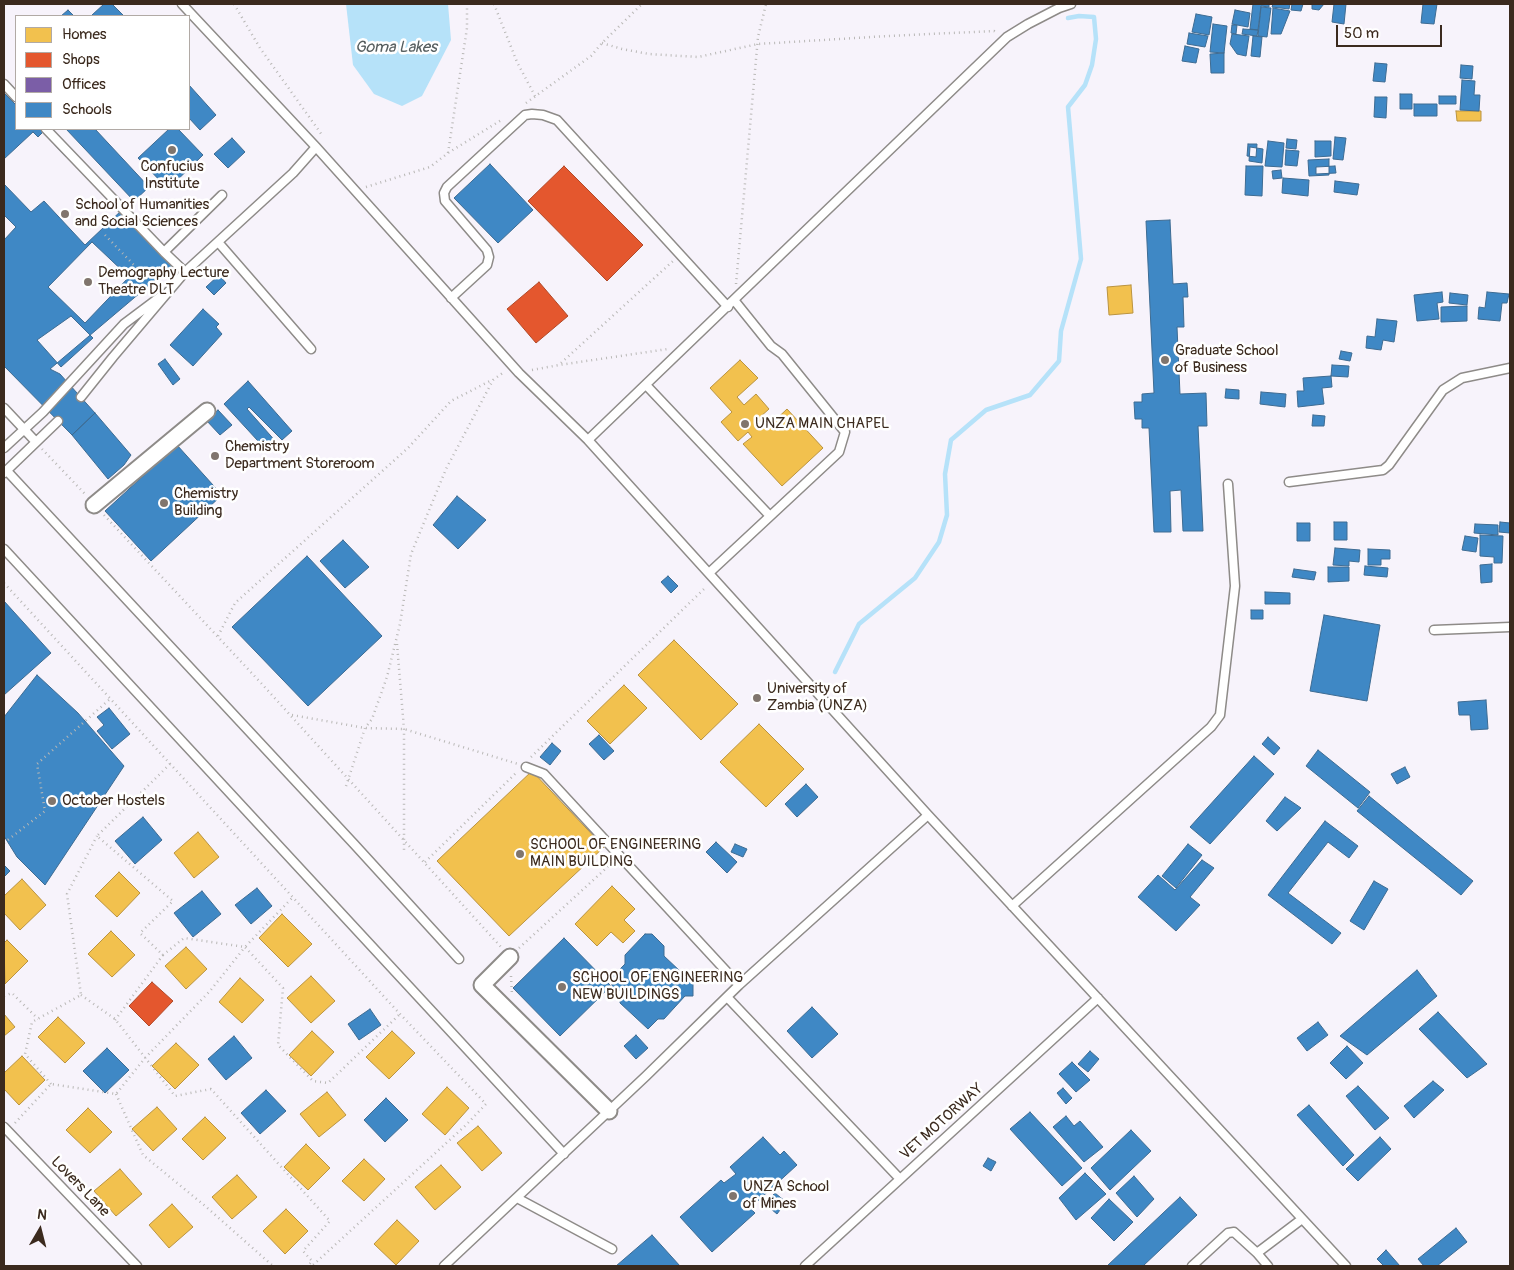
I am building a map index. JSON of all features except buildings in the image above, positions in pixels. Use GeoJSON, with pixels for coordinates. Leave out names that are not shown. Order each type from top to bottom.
{"type":"FeatureCollection","features":[{"type":"Feature","properties":{"kind":"street"},"geometry":{"type":"LineString","coordinates":[[94,504],[207,411]]}},
{"type":"Feature","properties":{"kind":"street"},"geometry":{"type":"LineString","coordinates":[[510,956],[482,986],[609,1111]]}},
{"type":"Feature","properties":{"kind":"lane"},"geometry":{"type":"LineString","coordinates":[[182,4],[316,147],[512,366],[588,440],[928,815],[1346,1266]]}},
{"type":"Feature","properties":{"kind":"lane"},"geometry":{"type":"LineString","coordinates":[[588,440],[1007,37],[1043,16],[1071,4]]}},
{"type":"Feature","properties":{"kind":"lane"},"geometry":{"type":"LineString","coordinates":[[4,84],[15,96]]}},
{"type":"Feature","properties":{"kind":"lane"},"geometry":{"type":"LineString","coordinates":[[451,298],[487,265],[489,257],[487,250],[445,201],[444,193],[446,187],[525,115],[543,115],[557,120],[728,306]]}},
{"type":"Feature","properties":{"kind":"lane"},"geometry":{"type":"LineString","coordinates":[[47,130],[185,272]]}},
{"type":"Feature","properties":{"kind":"lane"},"geometry":{"type":"LineString","coordinates":[[81,398],[185,272],[293,173],[316,147]]}},
{"type":"Feature","properties":{"kind":"lane"},"geometry":{"type":"LineString","coordinates":[[164,252],[222,196]]}},
{"type":"Feature","properties":{"kind":"lane"},"geometry":{"type":"LineString","coordinates":[[218,242],[311,349]]}},
{"type":"Feature","properties":{"kind":"lane"},"geometry":{"type":"LineString","coordinates":[[4,448],[43,412],[124,324],[172,287]]}},
{"type":"Feature","properties":{"kind":"lane"},"geometry":{"type":"LineString","coordinates":[[711,576],[770,516],[839,452],[845,432],[782,354],[771,346],[734,300]]}},
{"type":"Feature","properties":{"kind":"lane"},"geometry":{"type":"LineString","coordinates":[[1288,482],[1383,470],[1389,465],[1444,390],[1462,378],[1510,368]]}},
{"type":"Feature","properties":{"kind":"lane"},"geometry":{"type":"LineString","coordinates":[[646,385],[770,516]]}},
{"type":"Feature","properties":{"kind":"lane"},"geometry":{"type":"LineString","coordinates":[[4,408],[36,442]]}},
{"type":"Feature","properties":{"kind":"lane"},"geometry":{"type":"LineString","coordinates":[[58,421],[5,472],[341,830],[459,959]]}},
{"type":"Feature","properties":{"kind":"lane"},"geometry":{"type":"LineString","coordinates":[[1012,906],[1211,728],[1220,715],[1223,704],[1235,586],[1228,484]]}},
{"type":"Feature","properties":{"kind":"lane"},"geometry":{"type":"LineString","coordinates":[[4,549],[564,1154]]}},
{"type":"Feature","properties":{"kind":"lane"},"geometry":{"type":"LineString","coordinates":[[1434,630],[1510,626]]}},
{"type":"Feature","properties":{"kind":"lane"},"geometry":{"type":"LineString","coordinates":[[525,766],[544,774],[739,985]]}},
{"type":"Feature","properties":{"kind":"lane"},"geometry":{"type":"LineString","coordinates":[[444,1266],[564,1154],[739,985],[928,815]]}},
{"type":"Feature","properties":{"kind":"lane"},"geometry":{"type":"LineString","coordinates":[[727,997],[900,1179]]}},
{"type":"Feature","properties":{"kind":"lane","name":"VET MOTORWAY"},"geometry":{"type":"LineString","coordinates":[[805,1266],[1098,998]]}},
{"type":"Feature","properties":{"kind":"lane","name":"Lovers Lane"},"geometry":{"type":"LineString","coordinates":[[6,1130],[137,1266]]}},
{"type":"Feature","properties":{"kind":"lane"},"geometry":{"type":"LineString","coordinates":[[517,1198],[612,1249]]}},
{"type":"Feature","properties":{"kind":"lane"},"geometry":{"type":"LineString","coordinates":[[1257,1253],[1302,1219]]}},
{"type":"Feature","properties":{"kind":"lane"},"geometry":{"type":"LineString","coordinates":[[1192,1266],[1228,1233],[1237,1233],[1268,1266]]}},
{"type":"Feature","properties":{"kind":"path"},"geometry":{"type":"LineString","coordinates":[[234,4],[260,48],[324,139]]}},
{"type":"Feature","properties":{"kind":"path"},"geometry":{"type":"LineString","coordinates":[[448,154],[467,28],[467,4]]}},
{"type":"Feature","properties":{"kind":"path"},"geometry":{"type":"LineString","coordinates":[[494,4],[517,62],[535,97]]}},
{"type":"Feature","properties":{"kind":"path"},"geometry":{"type":"LineString","coordinates":[[523,106],[591,56],[642,4]]}},
{"type":"Feature","properties":{"kind":"path"},"geometry":{"type":"LineString","coordinates":[[734,300],[758,44],[766,4]]}},
{"type":"Feature","properties":{"kind":"path"},"geometry":{"type":"LineString","coordinates":[[602,43],[649,54],[698,57],[758,44],[994,31],[1007,37]]}},
{"type":"Feature","properties":{"kind":"path"},"geometry":{"type":"LineString","coordinates":[[359,189],[430,167],[509,115]]}},
{"type":"Feature","properties":{"kind":"path"},"geometry":{"type":"LineString","coordinates":[[105,235],[162,295]]}},
{"type":"Feature","properties":{"kind":"path"},"geometry":{"type":"LineString","coordinates":[[560,364],[680,254]]}},
{"type":"Feature","properties":{"kind":"path"},"geometry":{"type":"LineString","coordinates":[[519,373],[560,364],[686,346]]}},
{"type":"Feature","properties":{"kind":"path"},"geometry":{"type":"LineString","coordinates":[[218,636],[235,604],[408,448],[451,401],[493,380],[512,366]]}},
{"type":"Feature","properties":{"kind":"path"},"geometry":{"type":"LineString","coordinates":[[346,786],[365,728],[372,719],[397,640],[411,554],[446,469],[493,380]]}},
{"type":"Feature","properties":{"kind":"path"},"geometry":{"type":"LineString","coordinates":[[36,442],[291,715],[510,956],[512,1016]]}},
{"type":"Feature","properties":{"kind":"path"},"geometry":{"type":"LineString","coordinates":[[425,862],[525,766],[711,576]]}},
{"type":"Feature","properties":{"kind":"path"},"geometry":{"type":"LineString","coordinates":[[4,583],[400,1014],[486,1104],[466,1125],[310,1266]]}},
{"type":"Feature","properties":{"kind":"path"},"geometry":{"type":"LineString","coordinates":[[397,640],[404,729],[404,852]]}},
{"type":"Feature","properties":{"kind":"path"},"geometry":{"type":"LineString","coordinates":[[4,843],[45,811],[37,764],[110,699]]}},
{"type":"Feature","properties":{"kind":"path"},"geometry":{"type":"LineString","coordinates":[[291,715],[365,728],[404,729],[525,766]]}},
{"type":"Feature","properties":{"kind":"path"},"geometry":{"type":"LineString","coordinates":[[170,764],[97,836],[67,894],[81,994],[121,1027],[175,1096],[212,1089],[330,1221],[303,1251],[312,1261],[310,1266]]}},
{"type":"Feature","properties":{"kind":"path"},"geometry":{"type":"LineString","coordinates":[[97,836],[172,902],[140,933],[163,955]]}},
{"type":"Feature","properties":{"kind":"path"},"geometry":{"type":"LineString","coordinates":[[510,956],[619,856]]}},
{"type":"Feature","properties":{"kind":"path"},"geometry":{"type":"LineString","coordinates":[[116,1094],[145,1058],[210,991],[245,947],[293,897]]}},
{"type":"Feature","properties":{"kind":"path"},"geometry":{"type":"LineString","coordinates":[[114,1020],[163,955],[184,938],[245,947],[283,988],[278,1044],[312,1081],[328,1083],[400,1014]]}},
{"type":"Feature","properties":{"kind":"path"},"geometry":{"type":"LineString","coordinates":[[4,996],[12,993],[38,1018]]}},
{"type":"Feature","properties":{"kind":"path"},"geometry":{"type":"LineString","coordinates":[[81,994],[32,1022],[25,1054],[51,1084],[116,1094]]}},
{"type":"Feature","properties":{"kind":"path"},"geometry":{"type":"LineString","coordinates":[[121,1027],[145,1058]]}},
{"type":"Feature","properties":{"kind":"path"},"geometry":{"type":"LineString","coordinates":[[6,1130],[51,1084]]}},
{"type":"Feature","properties":{"kind":"path"},"geometry":{"type":"LineString","coordinates":[[116,1094],[143,1155],[204,1205],[273,1266]]}},
{"type":"Feature","properties":{"kind":"shaded area","name":"University of Zambia (UNZA)"},"geometry":{"type":"Polygon","coordinates":[[[4,4],[1510,4],[1510,1266],[4,1266],[4,4]]]}},
{"type":"Feature","properties":{"kind":"water","name":"Goma Lakes"},"geometry":{"type":"Polygon","coordinates":[[[346,4],[448,4],[451,40],[422,96],[402,106],[374,94],[353,65],[346,4]]]}},
{"type":"Feature","properties":{"kind":"waterway"},"geometry":{"type":"LineString","coordinates":[[835,672],[859,624],[915,578],[939,542],[947,515],[945,474],[951,440],[986,410],[1030,395],[1059,361],[1061,331],[1081,259],[1068,107],[1085,85],[1092,65],[1096,39],[1094,17],[1079,16],[1068,18]]}},
{"type":"Feature","properties":{"kind":"place","name":"Confucius Institute"},"geometry":{"type":"Point","coordinates":[172,150]}},
{"type":"Feature","properties":{"kind":"place","name":"School of Humanities and Social Sciences"},"geometry":{"type":"Point","coordinates":[65,214]}},
{"type":"Feature","properties":{"kind":"place","name":"Demography Lecture Theatre DLT"},"geometry":{"type":"Point","coordinates":[88,282]}},
{"type":"Feature","properties":{"kind":"place","name":"Graduate School of Business"},"geometry":{"type":"Point","coordinates":[1165,360]}},
{"type":"Feature","properties":{"kind":"place","name":"UNZA MAIN CHAPEL"},"geometry":{"type":"Point","coordinates":[745,424]}},
{"type":"Feature","properties":{"kind":"place","name":"Chemistry Department Storeroom"},"geometry":{"type":"Point","coordinates":[215,456]}},
{"type":"Feature","properties":{"kind":"place","name":"Chemistry Building"},"geometry":{"type":"Point","coordinates":[164,503]}},
{"type":"Feature","properties":{"kind":"place","name":"University of Zambia (UNZA)"},"geometry":{"type":"Point","coordinates":[757,698]}},
{"type":"Feature","properties":{"kind":"place","name":"October Hostels"},"geometry":{"type":"Point","coordinates":[52,801]}},
{"type":"Feature","properties":{"kind":"place","name":"SCHOOL OF ENGINEERING MAIN BUILDING"},"geometry":{"type":"Point","coordinates":[520,854]}},
{"type":"Feature","properties":{"kind":"place","name":"SCHOOL OF ENGINEERING NEW BUILDINGS"},"geometry":{"type":"Point","coordinates":[562,987]}},
{"type":"Feature","properties":{"kind":"place","name":"UNZA School of Mines"},"geometry":{"type":"Point","coordinates":[733,1196]}}]}
